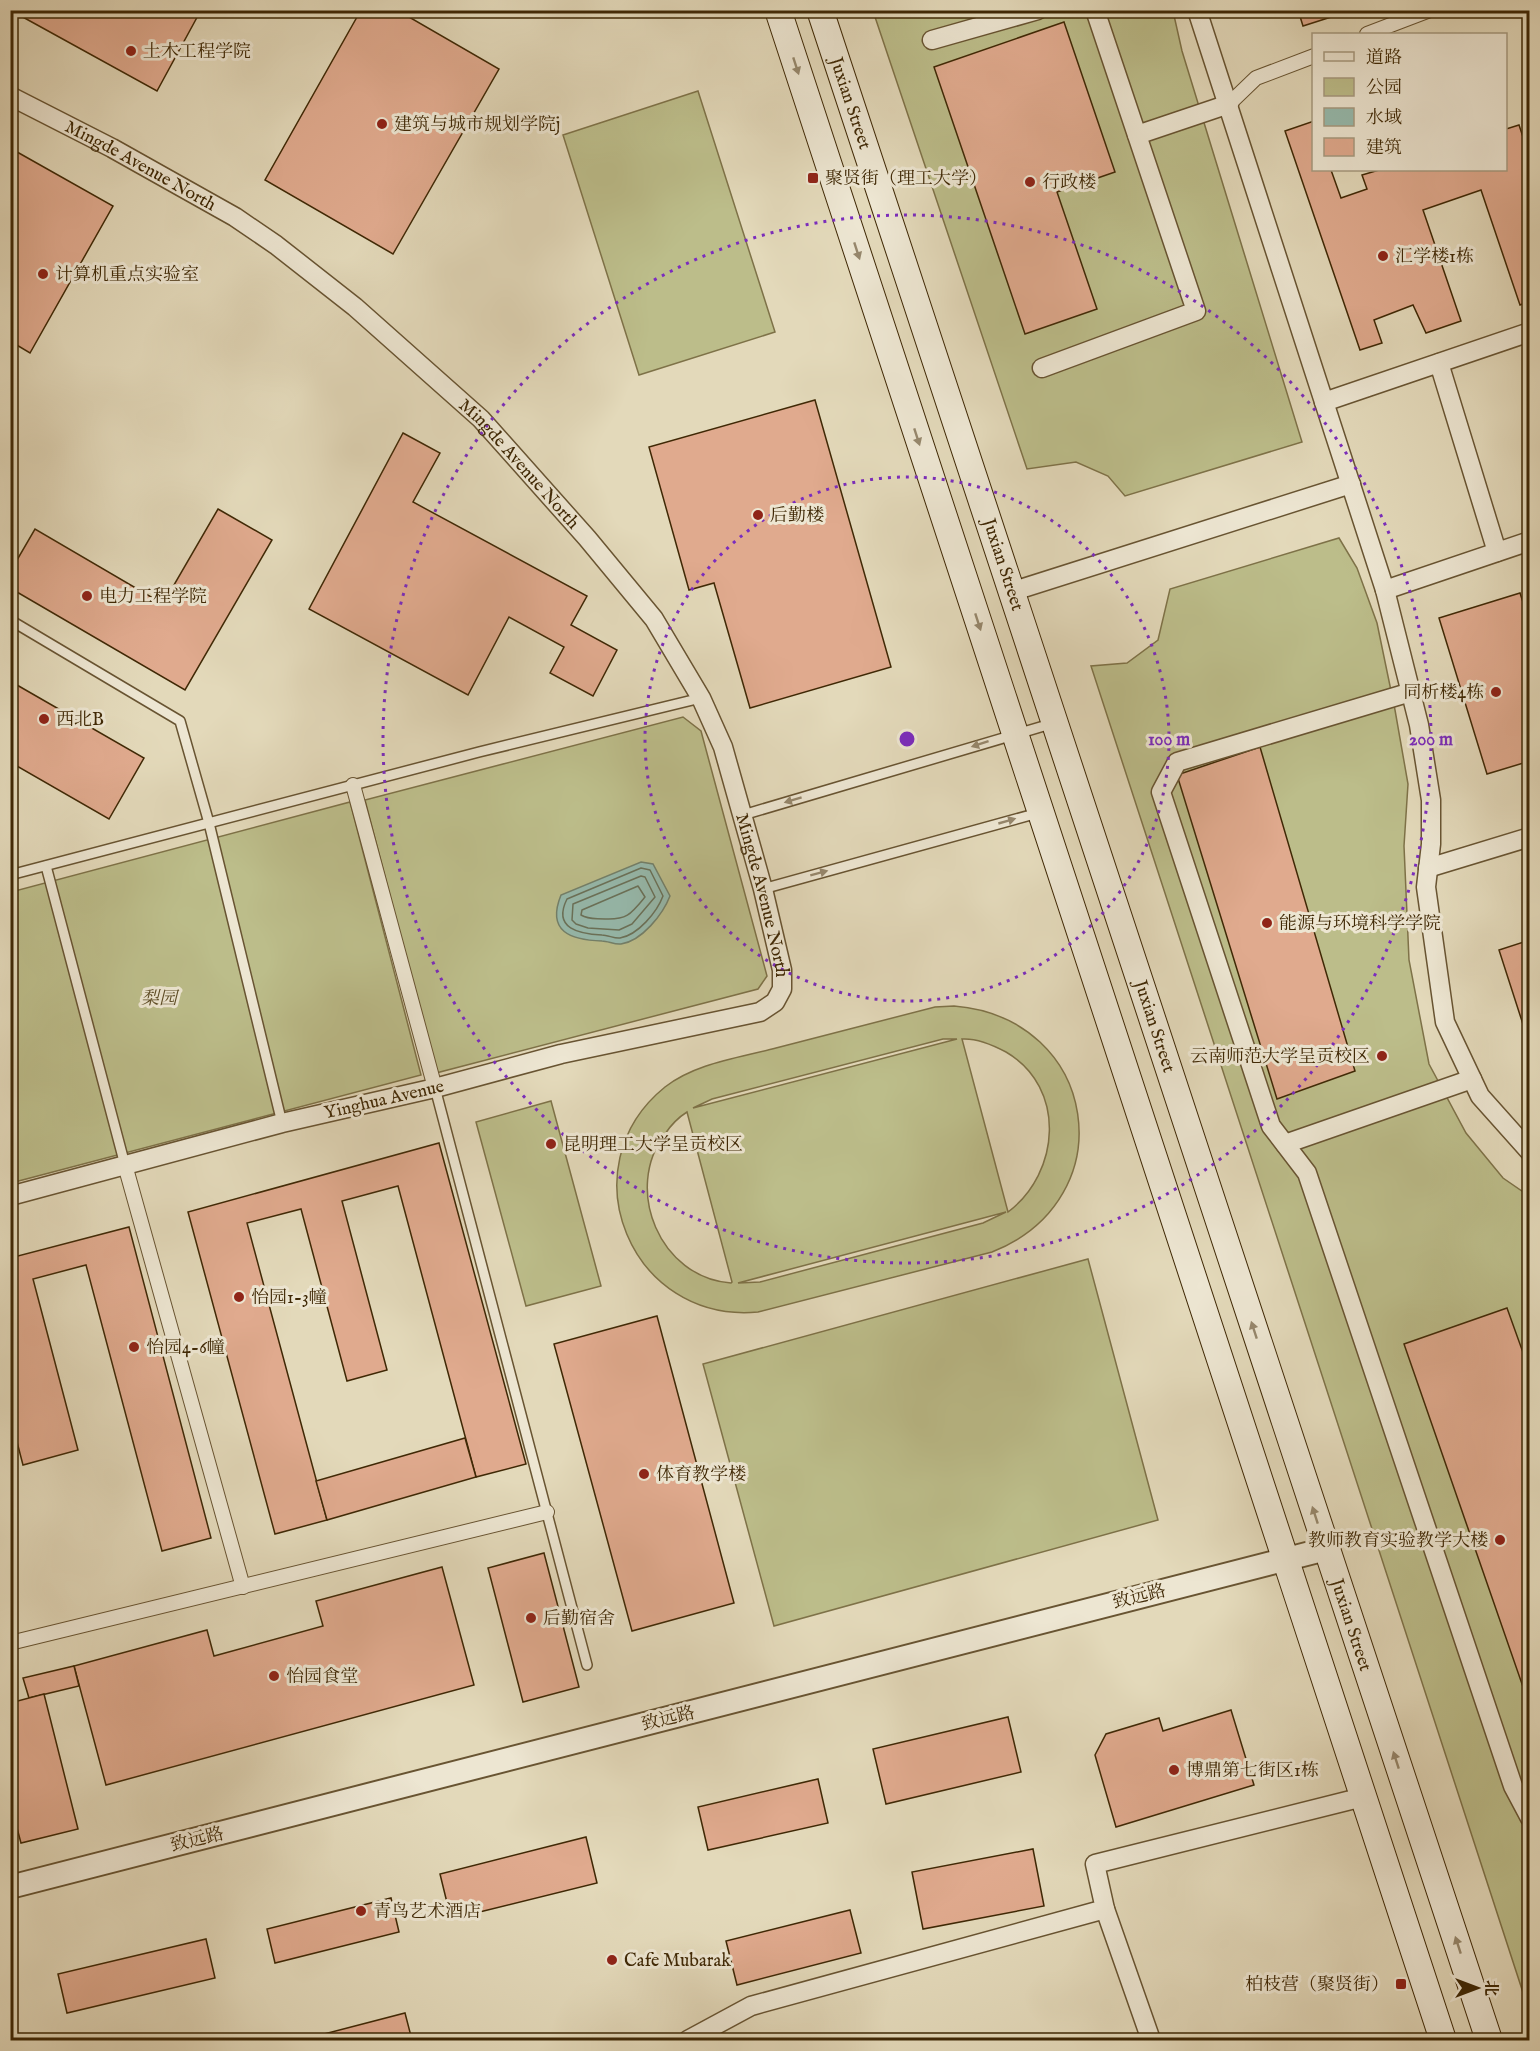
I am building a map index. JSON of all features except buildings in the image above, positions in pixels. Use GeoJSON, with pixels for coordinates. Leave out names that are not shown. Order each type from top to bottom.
{"type":"FeatureCollection","features":[{"type":"Feature","properties":{"kind":"main road"},"geometry":{"type":"LineString","coordinates":[[778,10],[1443,2040]]}},
{"type":"Feature","properties":{"kind":"main road","name":"Juxian Street"},"geometry":{"type":"LineString","coordinates":[[820,10],[1014,591],[1326,1548],[1490,2040]]}},
{"type":"Feature","properties":{"kind":"street"},"geometry":{"type":"LineString","coordinates":[[932,40],[1038,10]]}},
{"type":"Feature","properties":{"kind":"street"},"geometry":{"type":"LineString","coordinates":[[1042,368],[1196,311],[1095,10]]}},
{"type":"Feature","properties":{"kind":"street"},"geometry":{"type":"LineString","coordinates":[[1197,10],[1385,590],[1411,692],[1419,725],[1431,800],[1428,898],[1445,1022],[1480,1096],[1530,1152]]}},
{"type":"Feature","properties":{"kind":"street"},"geometry":{"type":"LineString","coordinates":[[1370,33],[1430,10]]}},
{"type":"Feature","properties":{"kind":"street"},"geometry":{"type":"LineString","coordinates":[[1137,135],[1229,104],[1256,78],[1312,57]]}},
{"type":"Feature","properties":{"kind":"street","name":"Mingde Avenue North"},"geometry":{"type":"LineString","coordinates":[[10,96],[112,148],[235,217],[276,245],[355,307],[481,419],[587,538],[654,619],[700,698],[723,747],[763,889],[782,970],[782,988],[775,1002],[760,1012]]}},
{"type":"Feature","properties":{"kind":"street"},"geometry":{"type":"LineString","coordinates":[[1324,402],[1530,332]]}},
{"type":"Feature","properties":{"kind":"street"},"geometry":{"type":"LineString","coordinates":[[1439,363],[1497,552]]}},
{"type":"Feature","properties":{"kind":"street"},"geometry":{"type":"LineString","coordinates":[[1014,591],[1351,484]]}},
{"type":"Feature","properties":{"kind":"street"},"geometry":{"type":"LineString","coordinates":[[1385,590],[1530,541]]}},
{"type":"Feature","properties":{"kind":"street"},"geometry":{"type":"LineString","coordinates":[[1411,692],[1177,762],[1161,792],[1271,1126],[1307,1173],[1513,1786],[1530,1818]]}},
{"type":"Feature","properties":{"kind":"street"},"geometry":{"type":"LineString","coordinates":[[353,785],[435,1088]]}},
{"type":"Feature","properties":{"kind":"street"},"geometry":{"type":"LineString","coordinates":[[1428,868],[1530,837]]}},
{"type":"Feature","properties":{"kind":"street","name":"Yinghua Avenue"},"geometry":{"type":"LineString","coordinates":[[10,1196],[282,1123],[435,1088],[561,1054],[760,1012]]}},
{"type":"Feature","properties":{"kind":"street"},"geometry":{"type":"LineString","coordinates":[[1285,1144],[1472,1079]]}},
{"type":"Feature","properties":{"kind":"street"},"geometry":{"type":"LineString","coordinates":[[125,1165],[243,1587]]}},
{"type":"Feature","properties":{"kind":"street"},"geometry":{"type":"LineString","coordinates":[[10,1643],[547,1512]]}},
{"type":"Feature","properties":{"kind":"street","name":"致远路"},"geometry":{"type":"LineString","coordinates":[[10,1887],[1326,1548]]}},
{"type":"Feature","properties":{"kind":"street"},"geometry":{"type":"LineString","coordinates":[[1151,2040],[1105,1909],[1095,1864],[1363,1797]]}},
{"type":"Feature","properties":{"kind":"street"},"geometry":{"type":"LineString","coordinates":[[688,2040],[751,2006],[1105,1909]]}},
{"type":"Feature","properties":{"kind":"lane"},"geometry":{"type":"LineString","coordinates":[[10,620],[180,721],[209,823],[282,1123]]}},
{"type":"Feature","properties":{"kind":"lane"},"geometry":{"type":"LineString","coordinates":[[10,875],[353,785],[700,698]]}},
{"type":"Feature","properties":{"kind":"lane"},"geometry":{"type":"LineString","coordinates":[[743,815],[1057,723]]}},
{"type":"Feature","properties":{"kind":"lane"},"geometry":{"type":"LineString","coordinates":[[763,889],[1041,812]]}},
{"type":"Feature","properties":{"kind":"lane"},"geometry":{"type":"LineString","coordinates":[[46,866],[125,1165]]}},
{"type":"Feature","properties":{"kind":"lane"},"geometry":{"type":"LineString","coordinates":[[435,1088],[587,1665]]}},
{"type":"Feature","properties":{"kind":"green space"},"geometry":{"type":"Polygon","coordinates":[[[873,11],[1173,11],[1182,51],[1302,442],[1125,496],[1108,476],[1076,462],[1027,469],[873,11]]]}},
{"type":"Feature","properties":{"kind":"green space"},"geometry":{"type":"Polygon","coordinates":[[[698,91],[775,332],[639,375],[563,135],[698,91]]]}},
{"type":"Feature","properties":{"kind":"green space"},"geometry":{"type":"Polygon","coordinates":[[[1339,538],[1357,568],[1377,623],[1408,784],[1404,846],[1409,960],[1429,1064],[1466,1133],[1503,1178],[1529,1196],[1530,1835],[1524,1878],[1530,1895],[1529,2011],[1091,666],[1127,663],[1158,640],[1170,589],[1339,538]]]}},
{"type":"Feature","properties":{"kind":"green space"},"geometry":{"type":"Polygon","coordinates":[[[683,717],[701,731],[767,976],[758,989],[436,1073],[365,800],[683,717]]]}},
{"type":"Feature","properties":{"kind":"green space","name":"梨园"},"geometry":{"type":"Polygon","coordinates":[[[350,802],[421,1075],[11,1183],[11,892],[350,802]]]}},
{"type":"Feature","properties":{"kind":"green space"},"geometry":{"type":"Polygon","coordinates":[[[954,1006],[1003,1018],[1040,1042],[1065,1075],[1078,1114],[1077,1154],[1063,1193],[1035,1227],[992,1252],[758,1312],[713,1309],[676,1293],[647,1267],[627,1234],[617,1197],[620,1158],[635,1120],[665,1087],[690,1072],[718,1062],[935,1007],[954,1006]],[[943,1039],[712,1099],[693,1108],[957,1039],[943,1039]],[[962,1039],[1008,1212],[1025,1195],[1038,1176],[1046,1154],[1049,1131],[1047,1108],[1039,1087],[1026,1068],[996,1047],[979,1041],[962,1039]],[[687,1112],[667,1131],[653,1156],[648,1180],[649,1204],[656,1227],[668,1248],[685,1265],[706,1277],[731,1283],[687,1112]],[[1006,1212],[738,1283],[760,1282],[983,1223],[1006,1212]]]}},
{"type":"Feature","properties":{"kind":"green space"},"geometry":{"type":"Polygon","coordinates":[[[551,1101],[601,1286],[526,1306],[476,1122],[551,1101]]]}},
{"type":"Feature","properties":{"kind":"green space"},"geometry":{"type":"Polygon","coordinates":[[[1088,1259],[1158,1520],[774,1626],[703,1364],[1088,1259]]]}},
{"type":"Feature","properties":{"kind":"water"},"geometry":{"type":"Polygon","coordinates":[[[641,862],[653,864],[670,896],[651,926],[637,938],[619,944],[580,939],[564,932],[557,918],[561,895],[641,862]]]}},
{"type":"Feature","properties":{"kind":"place","name":"土木工程学院"},"geometry":{"type":"Point","coordinates":[131,51]}},
{"type":"Feature","properties":{"kind":"place","name":"建筑与城市规划学院j"},"geometry":{"type":"Point","coordinates":[382,124]}},
{"type":"Feature","properties":{"kind":"place","name":"聚贤街（理工大学）"},"geometry":{"type":"Point","coordinates":[813,178]}},
{"type":"Feature","properties":{"kind":"place","name":"行政楼"},"geometry":{"type":"Point","coordinates":[1030,182]}},
{"type":"Feature","properties":{"kind":"place","name":"汇学楼1栋"},"geometry":{"type":"Point","coordinates":[1383,256]}},
{"type":"Feature","properties":{"kind":"place","name":"计算机重点实验室"},"geometry":{"type":"Point","coordinates":[43,274]}},
{"type":"Feature","properties":{"kind":"place","name":"后勤楼"},"geometry":{"type":"Point","coordinates":[758,515]}},
{"type":"Feature","properties":{"kind":"place","name":"电力工程学院"},"geometry":{"type":"Point","coordinates":[87,596]}},
{"type":"Feature","properties":{"kind":"place","name":"同析楼4栋"},"geometry":{"type":"Point","coordinates":[1496,692]}},
{"type":"Feature","properties":{"kind":"place","name":"西北B"},"geometry":{"type":"Point","coordinates":[44,719]}},
{"type":"Feature","properties":{"kind":"place","name":"能源与环境科学学院"},"geometry":{"type":"Point","coordinates":[1267,923]}},
{"type":"Feature","properties":{"kind":"place","name":"云南师范大学呈贡校区"},"geometry":{"type":"Point","coordinates":[1382,1056]}},
{"type":"Feature","properties":{"kind":"place","name":"昆明理工大学呈贡校区"},"geometry":{"type":"Point","coordinates":[551,1144]}},
{"type":"Feature","properties":{"kind":"place","name":"怡园1-3幢"},"geometry":{"type":"Point","coordinates":[239,1297]}},
{"type":"Feature","properties":{"kind":"place","name":"怡园4-6幢"},"geometry":{"type":"Point","coordinates":[134,1347]}},
{"type":"Feature","properties":{"kind":"place","name":"体育教学楼"},"geometry":{"type":"Point","coordinates":[644,1474]}},
{"type":"Feature","properties":{"kind":"place","name":"教师教育实验教学大楼"},"geometry":{"type":"Point","coordinates":[1500,1540]}},
{"type":"Feature","properties":{"kind":"place","name":"后勤宿舍"},"geometry":{"type":"Point","coordinates":[531,1618]}},
{"type":"Feature","properties":{"kind":"place","name":"怡园食堂"},"geometry":{"type":"Point","coordinates":[274,1676]}},
{"type":"Feature","properties":{"kind":"place","name":"博鼎第七街区1栋"},"geometry":{"type":"Point","coordinates":[1174,1770]}},
{"type":"Feature","properties":{"kind":"place","name":"青鸟艺术酒店"},"geometry":{"type":"Point","coordinates":[361,1911]}},
{"type":"Feature","properties":{"kind":"place","name":"Cafe Mubarak"},"geometry":{"type":"Point","coordinates":[612,1960]}},
{"type":"Feature","properties":{"kind":"place","name":"柏枝营（聚贤街）"},"geometry":{"type":"Point","coordinates":[1401,1984]}}]}
